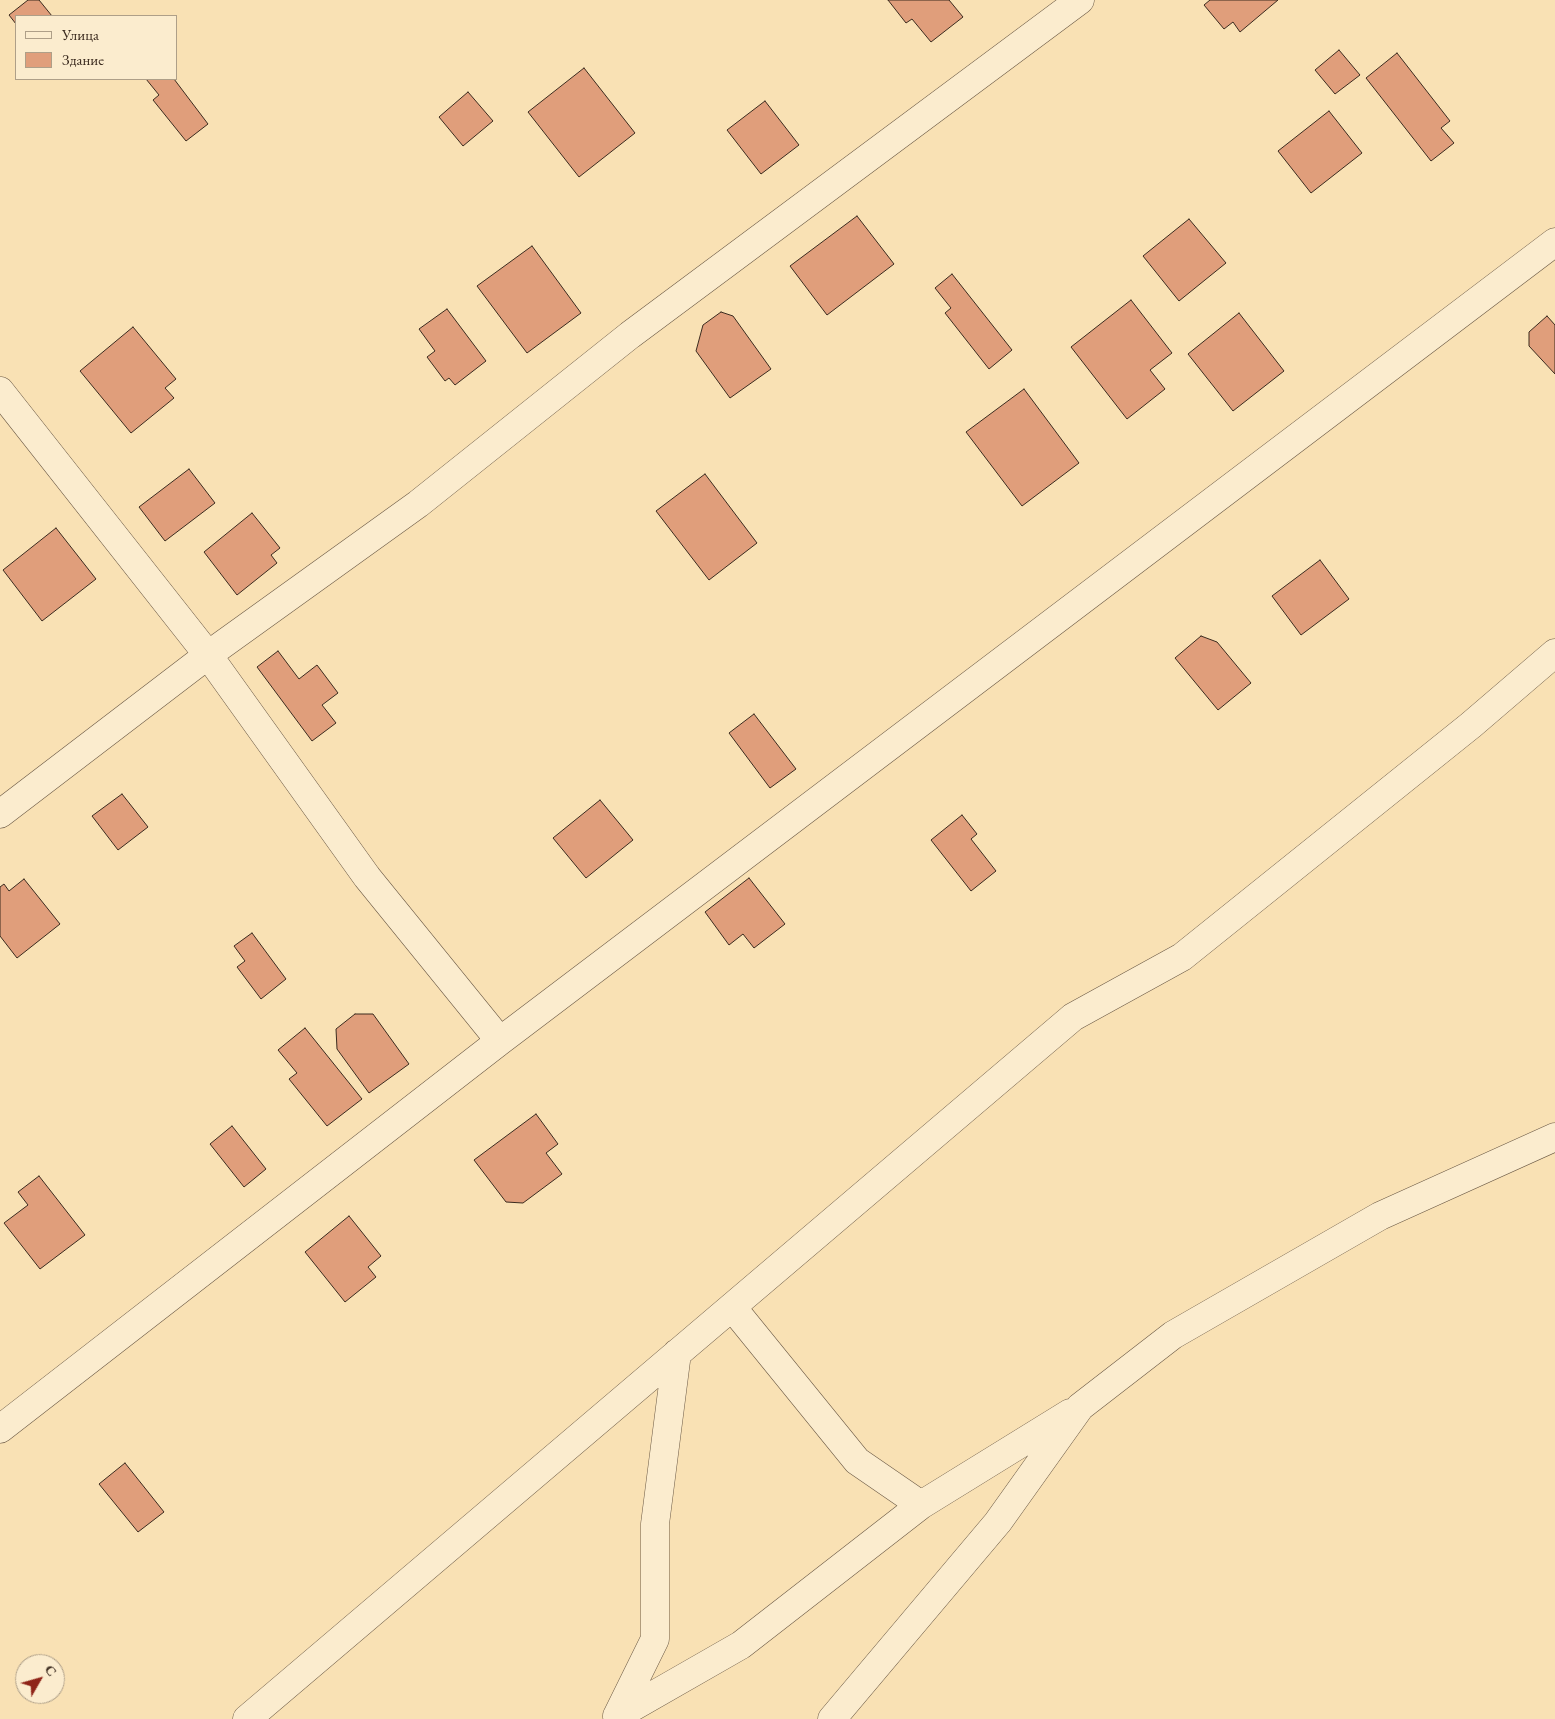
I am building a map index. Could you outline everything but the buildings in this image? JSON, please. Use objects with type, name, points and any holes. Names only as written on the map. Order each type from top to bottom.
[{"type":"street","points":[[0,814],[208,655],[418,504],[630,335],[1080,0]]},
{"type":"street","points":[[0,1429],[500,1041],[1555,242]]},
{"type":"street","points":[[0,391],[208,655],[367,877],[500,1041]]},
{"type":"street","points":[[248,1719],[1073,1016],[1182,957],[1471,725],[1555,653]]},
{"type":"street","points":[[677,1353],[655,1524],[655,1639],[617,1716],[741,1645],[921,1505],[1080,1407],[1173,1334],[1371,1221],[1555,1137]]},
{"type":"street","points":[[732,1307],[857,1461],[921,1505]]},
{"type":"street","points":[[832,1719],[998,1522],[1080,1407]]}]
